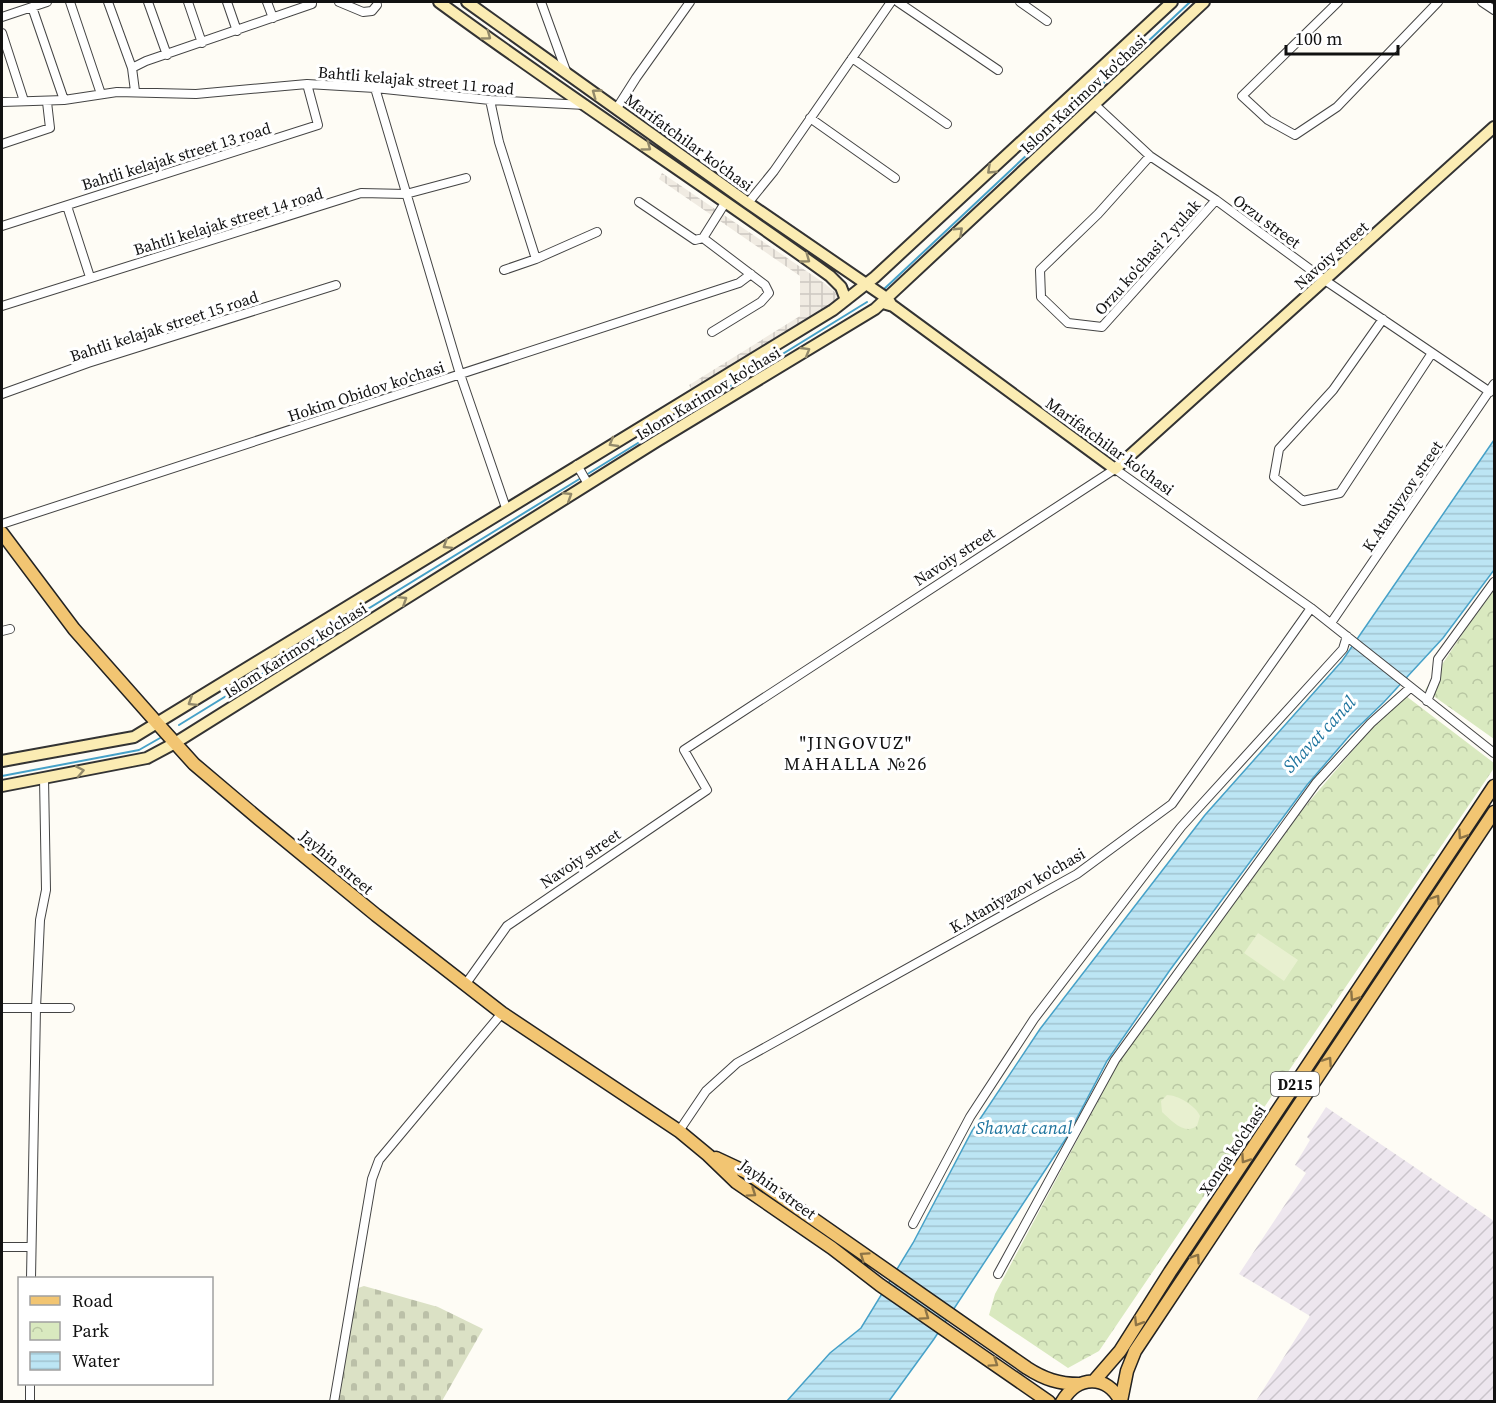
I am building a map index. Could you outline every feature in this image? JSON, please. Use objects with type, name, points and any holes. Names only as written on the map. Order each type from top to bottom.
[{"type":"main road","name":"Marifatchilar ko'chasi","points":[[440,2],[830,276],[842,287],[846,300]]},
{"type":"main road","name":"Marifatchilar ko'chasi","points":[[467,2],[866,285],[1115,470]]},
{"type":"main road","name":"Islom Karimov ko'chasi","points":[[2,761],[134,737],[846,300],[866,285],[1170,2]]},
{"type":"main road","points":[[1170,2],[1185,19]]},
{"type":"main road","name":"Islom Karimov ko'chasi","points":[[2,786],[147,759],[588,484],[888,302],[1204,2]]},
{"type":"main road","name":"Navoiy street","points":[[1115,470],[1494,127]]},
{"type":"main road","name":"Jayhin street","points":[[2,533],[75,629],[194,764],[259,819],[502,1013],[679,1131],[736,1182],[835,1243]]},
{"type":"main road","name":"Xonqa ko'chasi","points":[[1094,1381],[1120,1351],[1170,1272],[1494,786]]},
{"type":"main road","name":"Xonqa ko'chasi","points":[[1121,1401],[1127,1371],[1135,1351],[1494,812]]},
{"type":"main road","points":[[835,1243],[890,1274],[1041,1376],[1060,1384],[1094,1381]]},
{"type":"main road","points":[[835,1243],[880,1285],[1050,1401]]},
{"type":"main road","points":[[1170,1272],[1181,1280]]},
{"type":"main road","name":"D215","points":[[1094,1381],[1110,1386],[1121,1401]]},
{"type":"main road","points":[[1062,1401],[1071,1389],[1079,1384]]},
{"type":"street","points":[[2,17],[47,2]]},
{"type":"street","points":[[70,2],[100,94]]},
{"type":"street","points":[[108,2],[132,68],[135,91]]},
{"type":"street","points":[[148,2],[167,55]]},
{"type":"street","points":[[188,2],[202,43]]},
{"type":"street","points":[[227,2],[237,30]]},
{"type":"street","points":[[267,2],[273,18]]},
{"type":"street","points":[[132,68],[146,61],[312,4],[312,2]]},
{"type":"street","points":[[339,2],[363,12],[372,11],[377,5]]},
{"type":"street","points":[[541,2],[566,71]]},
{"type":"street","points":[[617,108],[690,2]]},
{"type":"street","points":[[748,203],[774,171],[891,2]]},
{"type":"street","points":[[898,2],[998,70]]},
{"type":"street","points":[[1020,2],[1047,21]]},
{"type":"street","points":[[1338,2],[1242,96],[1268,120],[1295,135],[1337,107],[1438,2]]},
{"type":"street","points":[[1482,2],[1494,10]]},
{"type":"street","points":[[32,7],[64,100]]},
{"type":"street","points":[[2,33],[24,101]]},
{"type":"street","points":[[852,58],[947,124]]},
{"type":"street","name":"Bahtli kelajak street 11 road","points":[[2,102],[47,102],[135,91],[196,94],[307,84],[375,88],[490,100],[587,105]]},
{"type":"street","name":"Bahtli kelajak street 13 road","points":[[2,226],[318,125],[307,84]]},
{"type":"street","points":[[375,88],[460,374],[506,508]]},
{"type":"street","points":[[490,100],[499,142],[537,259]]},
{"type":"street","points":[[2,144],[50,128],[47,102]]},
{"type":"street","name":"Orzu street","points":[[1094,105],[1150,156],[1432,353],[1492,388]]},
{"type":"street","points":[[810,118],[895,178]]},
{"type":"street","name":"Orzu ko'chasi 2 yulak","points":[[1150,156],[1098,214],[1040,270],[1041,297],[1068,323],[1102,327],[1216,200]]},
{"type":"street","name":"Bahtli kelajak street 14 road","points":[[2,306],[361,193],[406,194],[466,178]]},
{"type":"street","points":[[639,202],[695,240],[703,238],[724,203]]},
{"type":"street","points":[[67,206],[90,277]]},
{"type":"street","points":[[504,270],[537,259],[597,232]]},
{"type":"street","points":[[703,238],[765,285],[769,293],[761,302],[712,332]]},
{"type":"street","name":"Hokim Obidov ko'chasi","points":[[2,524],[739,283],[751,274]]},
{"type":"street","name":"Bahtli kelajak street 15 road","points":[[2,393],[88,363],[336,285]]},
{"type":"street","points":[[1383,319],[1333,390],[1279,449],[1274,477],[1303,501],[1340,493],[1432,353]]},
{"type":"street","name":"K.Ataniyzov street","points":[[1331,623],[1492,388]]},
{"type":"street","points":[[577,465],[588,484]]},
{"type":"street","name":"Marifatchilar ko'chasi","points":[[1115,470],[1311,608],[1494,753]]},
{"type":"street","name":"Navoiy street","points":[[465,985],[507,926],[707,790],[684,750],[1115,470]]},
{"type":"street","points":[[1427,700],[1436,679],[1438,660],[1494,582]]},
{"type":"street","name":"K.Ataniyazov ko'chasi","points":[[679,1131],[706,1091],[737,1063],[1077,874],[1172,804],[1311,608]]},
{"type":"street","points":[[913,1224],[970,1117],[1034,1020],[1181,827],[1343,649],[1347,636]]},
{"type":"street","points":[[998,1274],[1115,1060],[1316,783],[1371,723],[1410,688]]},
{"type":"street","points":[[31,1277],[36,1008],[40,920],[46,890],[44,778]]},
{"type":"street","points":[[2,1008],[70,1008]]},
{"type":"street","points":[[334,1401],[372,1179],[380,1160],[502,1013]]},
{"type":"street","points":[[2,1247],[31,1247]]},
{"type":"street","points":[[30,1385],[30,1401]]},
{"type":"shaded area","points":[[662,173],[824,283],[835,292],[837,297],[836,302],[692,390],[689,385],[800,316],[800,276],[659,179]]},
{"type":"shaded area","points":[[1326,1107],[1494,1221],[1494,1401],[1256,1401],[1310,1316],[1239,1274],[1306,1173],[1295,1165],[1310,1140],[1307,1137]]},
{"type":"green space","points":[[1494,590],[1494,739],[1425,690]]},
{"type":"green space","points":[[1406,696],[1494,763],[1494,768],[1099,1351],[1068,1368],[989,1315],[995,1294],[1119,1062],[1303,809],[1370,730]]},
{"type":"green space","points":[[1258,933],[1298,960],[1284,981],[1244,953]]},
{"type":"green space","points":[[1167,1095],[1181,1099],[1195,1108],[1200,1116],[1197,1126],[1183,1128],[1162,1112],[1161,1101]]},
{"type":"green space","points":[[364,1286],[438,1307],[483,1329],[442,1401],[338,1401],[358,1288]]},
{"type":"water","name":"Shavat canal","points":[[1494,440],[1494,570],[1443,638],[1350,735],[1307,785],[1170,970],[1107,1061],[1067,1137],[934,1339],[889,1401],[786,1402],[830,1353],[861,1328],[913,1243],[972,1131],[1040,1029],[1205,815],[1342,661]]},
{"type":"waterway","points":[[883,290],[1190,2]]},
{"type":"waterway","points":[[586,475],[867,302]]},
{"type":"waterway","points":[[179,725],[581,478]]},
{"type":"waterway","points":[[2,776],[139,750],[160,738]]},
{"type":"district","name":"\"JINGOVUZ\" MAHALLA №26","points":[[856,752]]}]
